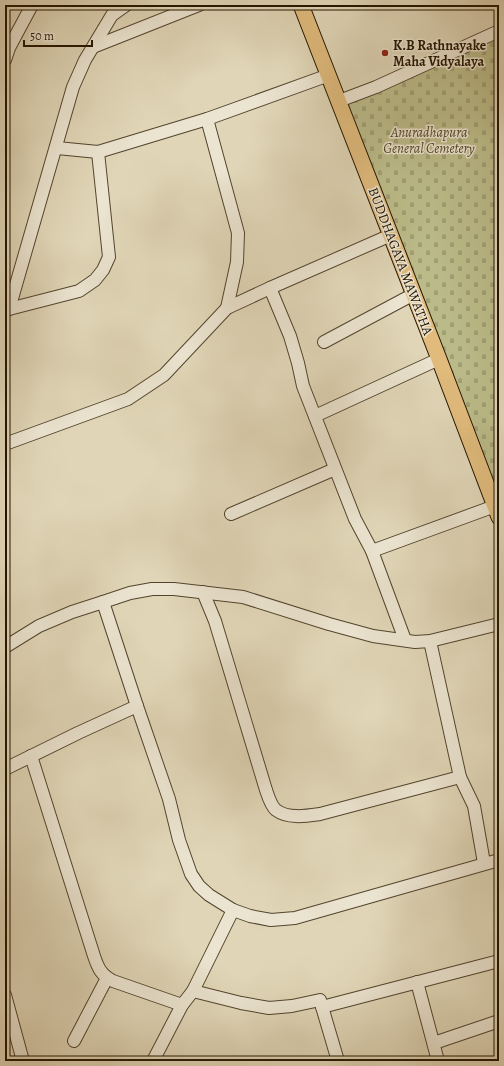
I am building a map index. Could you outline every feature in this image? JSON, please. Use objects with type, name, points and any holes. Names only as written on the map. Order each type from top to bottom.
[{"type":"main road","name":"BUDDHAGAYA MAWATHA","points":[[301,5],[497,511]]},
{"type":"street","points":[[5,60],[9,48],[32,5]]},
{"type":"street","points":[[7,310],[57,148],[73,88],[85,60],[112,15],[126,5]]},
{"type":"street","points":[[93,47],[199,5]]},
{"type":"street","points":[[339,101],[376,87],[499,31]]},
{"type":"street","points":[[57,148],[98,152],[207,119],[328,75]]},
{"type":"street","points":[[207,119],[238,233],[237,262],[227,308]]},
{"type":"street","points":[[7,310],[79,291],[95,280],[103,270],[109,257],[98,152]]},
{"type":"street","points":[[5,444],[128,399],[164,375],[227,308],[391,235]]},
{"type":"street","points":[[270,288],[290,336],[303,386],[355,519],[372,550],[405,640]]},
{"type":"street","points":[[324,342],[414,294]]},
{"type":"street","points":[[315,416],[439,359]]},
{"type":"street","points":[[230,514],[335,469]]},
{"type":"street","points":[[372,550],[497,511]]},
{"type":"street","points":[[5,647],[39,626],[72,612],[130,593],[152,589],[174,589],[243,597],[373,636],[415,642],[430,641],[499,624]]},
{"type":"street","points":[[203,592],[215,621],[266,790],[275,810],[287,815],[302,816],[320,814],[460,777]]},
{"type":"street","points":[[103,602],[169,799],[179,840],[191,874],[199,886],[209,895],[233,910],[250,916],[271,920],[295,918],[484,863],[499,860]]},
{"type":"street","points":[[430,641],[460,777],[474,806],[484,863]]},
{"type":"street","points":[[5,769],[137,706]]},
{"type":"street","points":[[31,756],[99,970],[107,978],[182,1005]]},
{"type":"street","points":[[153,1061],[182,1005],[193,991],[233,910]]},
{"type":"street","points":[[322,1007],[499,961]]},
{"type":"street","points":[[74,1041],[107,978]]},
{"type":"street","points":[[417,982],[438,1061]]},
{"type":"street","points":[[193,991],[241,1003],[269,1008],[292,1006],[320,1000],[338,1061]]},
{"type":"street","points":[[5,996],[23,1061]]},
{"type":"street","points":[[434,1043],[499,1021]]},
{"type":"green space","name":"Anuradhapura General Cemetery","points":[[499,31],[499,517],[339,101]]},
{"type":"place","name":"K.B Rathnayake Maha Vidyalaya","points":[[385,53]]}]
